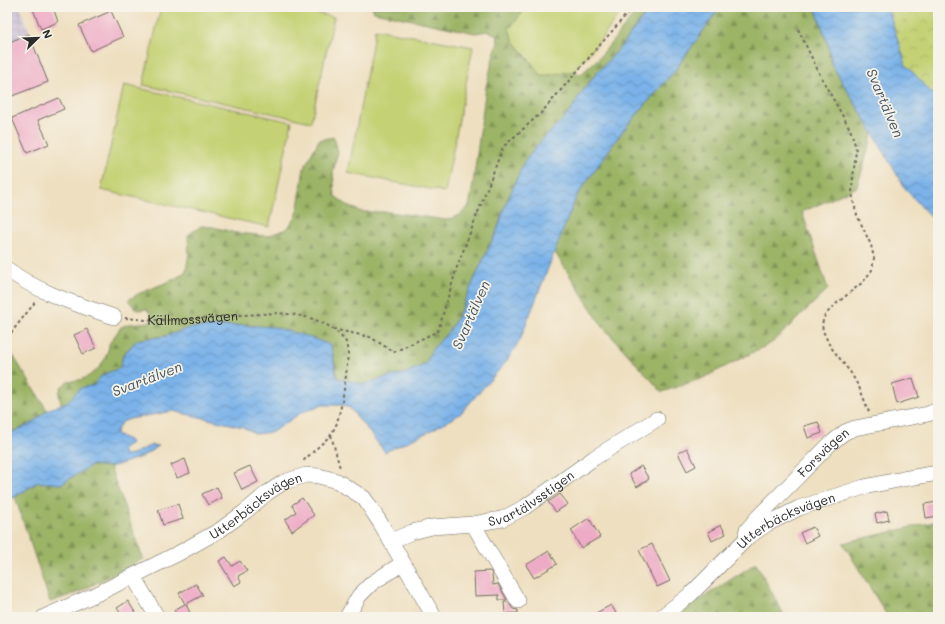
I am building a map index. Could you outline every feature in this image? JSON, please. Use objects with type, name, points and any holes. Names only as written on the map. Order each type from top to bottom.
[{"type":"street","points":[[7,269],[52,295],[114,317]]},
{"type":"street","name":"Forsvägen","points":[[740,545],[747,530],[757,518],[830,444],[844,432],[855,428],[928,414],[938,410]]},
{"type":"street","name":"Svartälvsstigen","points":[[391,541],[412,532],[432,527],[473,524],[502,519],[525,507],[594,458],[657,419]]},
{"type":"street","name":"Utterbäcksvägen","points":[[661,617],[691,594],[748,537],[767,524],[799,508],[864,487],[903,478],[938,473]]},
{"type":"street","name":"Utterbäcksvägen","points":[[44,617],[101,592],[179,554],[220,530],[267,493],[284,482],[306,475],[319,476],[337,481],[364,498],[381,524],[434,617]]},
{"type":"street","points":[[473,524],[518,601]]},
{"type":"street","points":[[347,617],[360,596],[372,583],[403,563]]},
{"type":"street","points":[[133,576],[157,617]]},
{"type":"path","points":[[333,329],[370,337],[394,352],[438,331],[457,267],[503,146],[541,113],[633,7]]},
{"type":"path","points":[[798,29],[822,79],[850,129],[856,150],[852,188],[853,200],[857,216],[871,245],[874,258],[872,270],[863,282],[837,303],[826,315],[822,324],[823,332],[830,346],[852,373],[874,424]]},
{"type":"path","points":[[7,338],[44,291]]},
{"type":"path","name":"Källmossvägen","points":[[114,317],[147,320],[179,320],[277,313],[306,317],[333,329],[343,337],[346,342],[348,353],[342,402],[331,435]]},
{"type":"path","points":[[298,466],[331,435],[345,486]]},
{"type":"shaded area","points":[[7,7],[20,7],[48,82],[7,98]]},
{"type":"green space","points":[[161,7],[288,7],[334,17],[311,122],[143,85]]},
{"type":"green space","points":[[372,7],[520,7],[521,14],[509,29],[513,40],[542,76],[575,71],[580,75],[599,58],[640,7],[651,7],[618,50],[595,75],[579,96],[570,112],[541,141],[524,162],[505,206],[497,231],[459,314],[449,331],[431,351],[426,364],[406,373],[364,384],[337,378],[331,345],[244,325],[189,328],[166,336],[137,340],[123,355],[120,368],[99,378],[94,385],[81,388],[67,402],[61,404],[59,394],[61,387],[69,381],[80,380],[89,376],[98,369],[105,359],[109,344],[121,327],[129,324],[150,322],[151,315],[147,309],[137,310],[128,300],[138,294],[175,279],[186,271],[189,253],[188,235],[201,226],[213,227],[236,233],[267,236],[287,229],[297,215],[304,168],[319,140],[334,137],[338,151],[333,172],[335,196],[348,206],[362,212],[390,212],[446,220],[460,215],[469,206],[486,87],[498,43],[497,35],[488,31],[475,33],[374,12]]},
{"type":"green space","points":[[520,7],[624,7],[605,34],[575,71],[542,76],[513,40],[509,29],[521,14]]},
{"type":"green space","points":[[720,7],[815,7],[828,44],[832,65],[873,133],[857,187],[802,212],[828,289],[773,342],[703,378],[662,392],[603,327],[554,251],[576,197],[621,133],[676,69]]},
{"type":"green space","points":[[850,7],[938,7],[938,182]]},
{"type":"green space","points":[[375,29],[473,47],[445,192],[348,173]]},
{"type":"green space","points":[[124,85],[292,122],[269,227],[101,190]]},
{"type":"green space","points":[[7,346],[47,410],[33,423],[7,436]]},
{"type":"green space","points":[[92,465],[110,467],[143,559],[79,592],[50,602],[15,497],[38,482],[61,484]]},
{"type":"green space","points":[[938,521],[938,617],[888,617],[843,543]]},
{"type":"green space","points":[[756,563],[785,617],[675,617],[675,616]]},
{"type":"water","name":"Svartälven","points":[[651,7],[720,7],[676,69],[621,133],[576,197],[520,340],[506,362],[460,414],[428,432],[385,452],[350,408],[340,405],[321,405],[302,412],[272,432],[256,434],[243,427],[173,411],[130,419],[122,422],[116,431],[117,435],[129,440],[131,443],[122,449],[124,455],[132,454],[152,445],[159,446],[141,457],[121,464],[110,467],[92,465],[61,484],[38,482],[7,502],[7,436],[33,423],[47,410],[67,402],[81,388],[94,385],[99,378],[120,368],[123,355],[137,340],[166,336],[189,328],[244,325],[273,327],[303,335],[331,345],[337,378],[364,384],[406,373],[426,364],[431,351],[449,331],[459,314],[497,231],[505,206],[524,162],[541,141],[570,112],[579,96],[595,75],[618,50]]},
{"type":"water","name":"Svartälven","points":[[815,7],[889,7],[888,9],[906,65],[931,92],[938,97],[938,221],[927,213],[904,187],[832,65],[828,44]]},
{"type":"building","points":[[32,7],[53,7],[58,22],[41,29]]},
{"type":"building","points":[[111,11],[123,37],[91,51],[79,25]]},
{"type":"building","points":[[29,34],[48,82],[7,98],[7,43]]},
{"type":"building","points":[[59,98],[64,109],[38,120],[49,144],[27,153],[12,118]]},
{"type":"building","points":[[87,329],[96,348],[83,354],[74,335]]},
{"type":"building","points":[[913,378],[919,397],[897,404],[892,384]]},
{"type":"building","points":[[818,422],[822,433],[808,438],[804,426]]},
{"type":"building","points":[[687,448],[696,466],[687,471],[678,453]]},
{"type":"building","points":[[185,459],[190,473],[177,478],[171,465]]},
{"type":"building","points":[[250,466],[258,482],[242,490],[234,473]]},
{"type":"building","points":[[641,466],[649,479],[637,487],[629,474]]},
{"type":"building","points":[[217,487],[222,498],[208,505],[202,494]]},
{"type":"building","points":[[560,494],[568,504],[556,512],[548,502]]},
{"type":"building","points":[[302,498],[314,515],[292,531],[285,520],[296,512],[292,505]]},
{"type":"building","points":[[938,502],[938,516],[926,518],[924,504]]},
{"type":"building","points":[[178,504],[183,519],[163,525],[158,510]]},
{"type":"building","points":[[887,511],[889,520],[877,523],[875,514]]},
{"type":"building","points":[[589,518],[600,537],[581,548],[571,530]]},
{"type":"building","points":[[721,525],[726,534],[712,541],[708,532]]},
{"type":"building","points":[[813,527],[818,536],[805,543],[800,533]]},
{"type":"building","points":[[652,544],[670,581],[657,587],[639,550]]},
{"type":"building","points":[[549,551],[557,564],[534,578],[526,565]]},
{"type":"building","points":[[226,557],[232,566],[240,561],[247,571],[238,576],[241,582],[234,586],[219,561]]},
{"type":"building","points":[[490,571],[492,574],[493,585],[498,584],[507,600],[499,600],[499,595],[475,596],[474,572]]},
{"type":"building","points":[[196,584],[203,595],[186,604],[190,613],[183,617],[178,617],[174,610],[185,604],[179,593]]},
{"type":"building","points":[[128,601],[138,617],[123,617],[117,608]]},
{"type":"building","points":[[504,602],[508,602],[513,609],[518,610],[518,613],[505,614]]},
{"type":"building","points":[[611,605],[616,613],[609,617],[589,617]]}]
